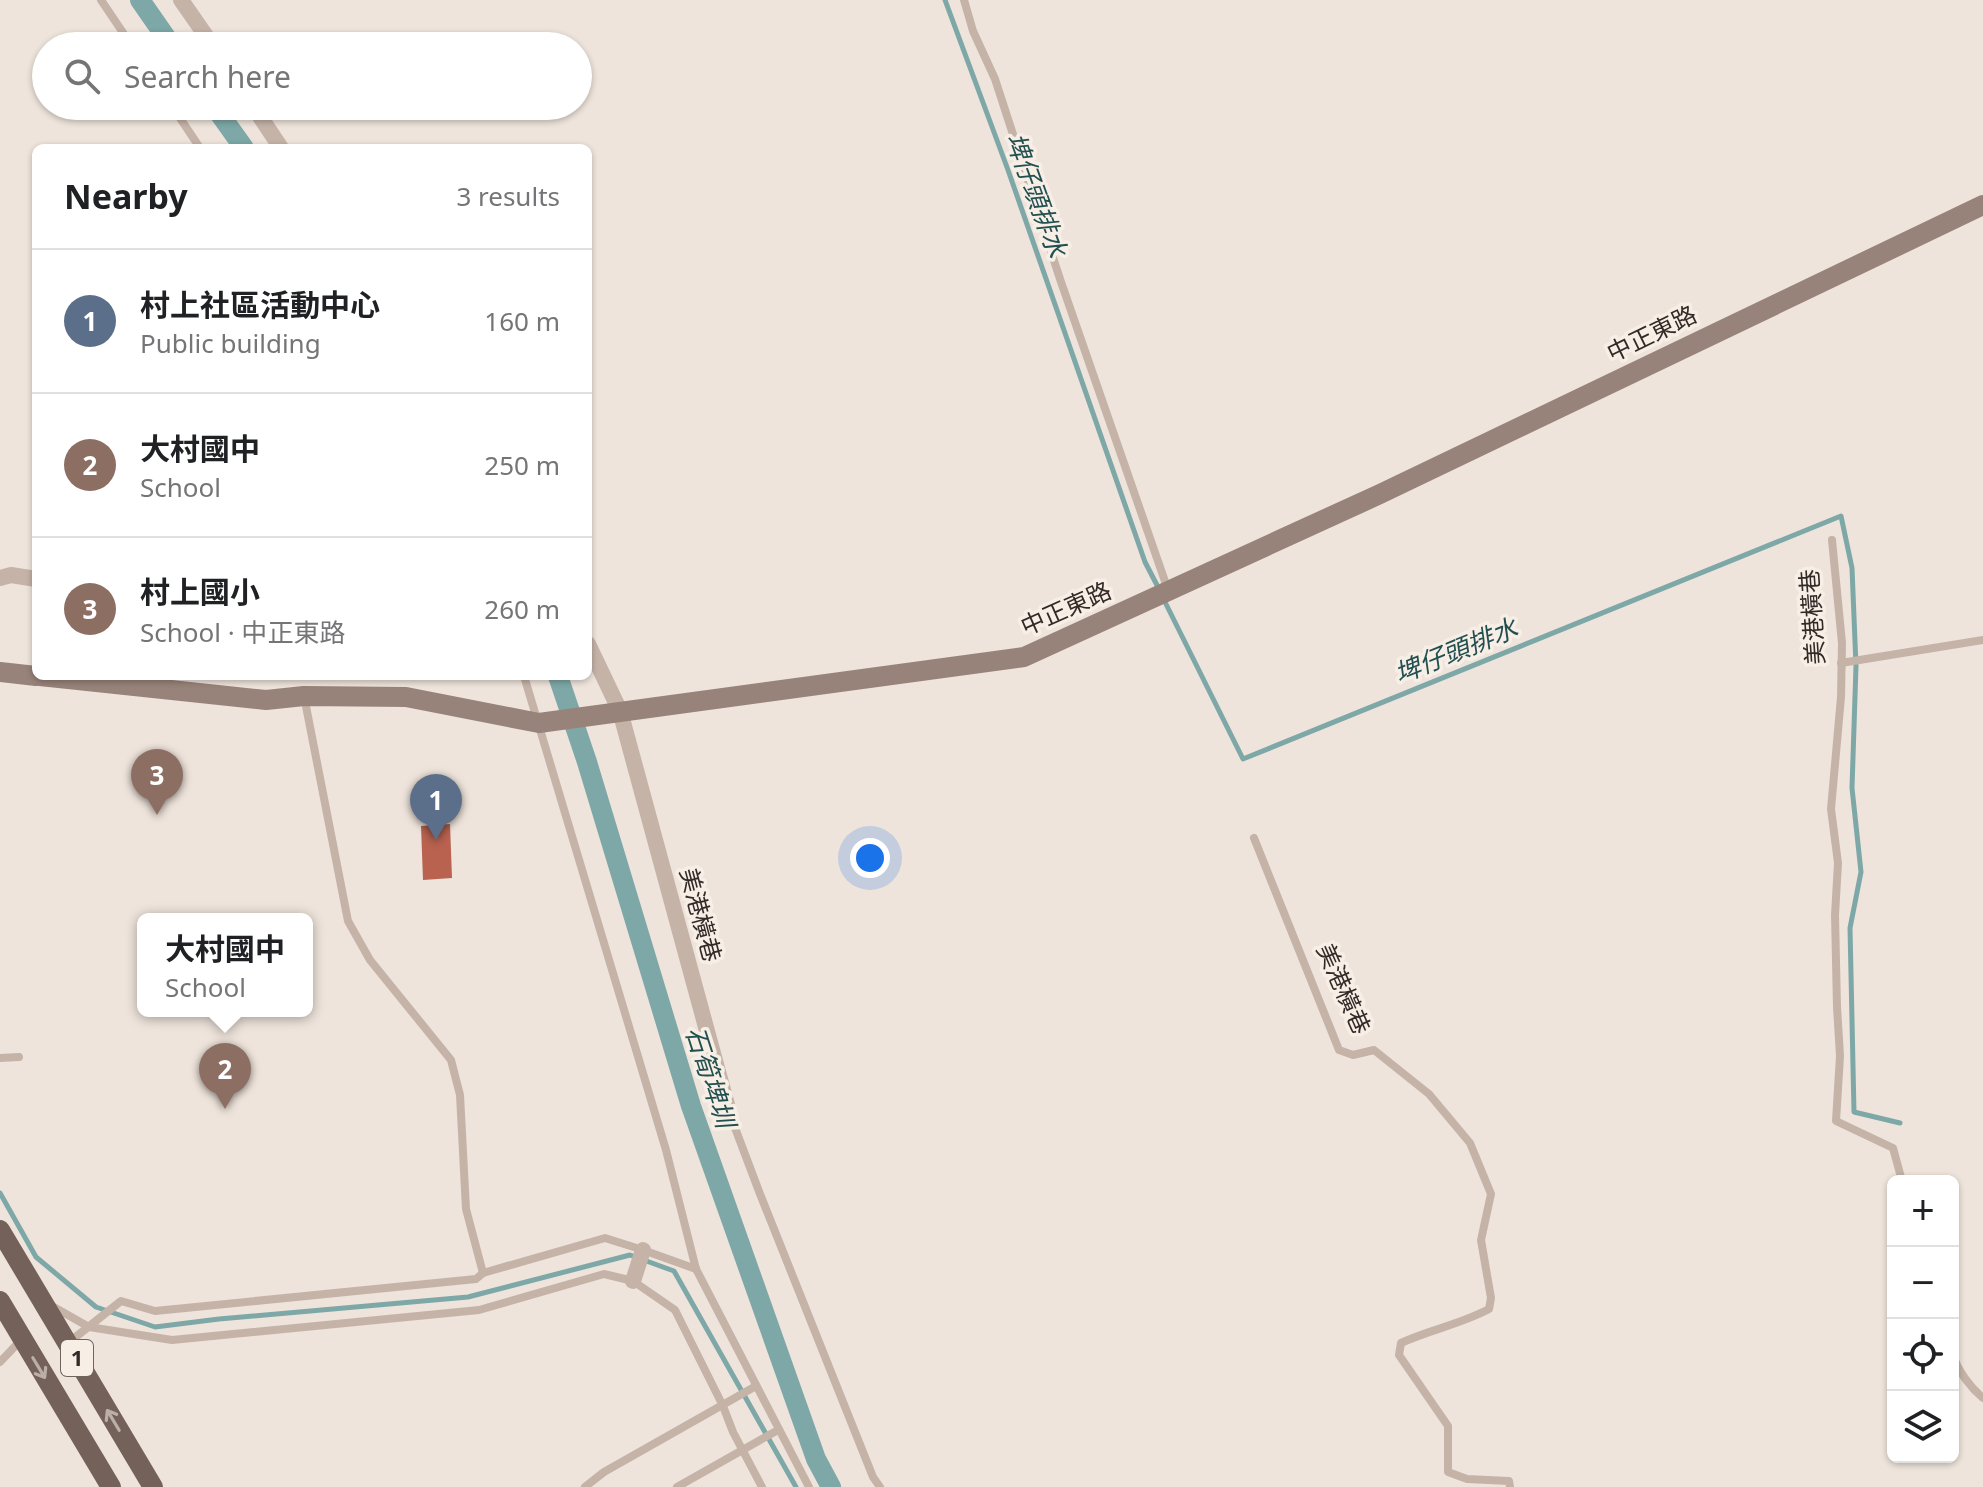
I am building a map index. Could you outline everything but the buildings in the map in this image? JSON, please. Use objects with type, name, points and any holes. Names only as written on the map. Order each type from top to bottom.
[{"type":"main road","name":"中正東路","points":[[76,680],[266,700],[304,696],[406,697],[539,723],[1024,657],[1380,494],[1983,205]]},
{"type":"main road","name":"中正東路","points":[[0,672],[32,675]]},
{"type":"main road","name":"1","points":[[0,1230],[153,1487]]},
{"type":"main road","name":"1","points":[[0,1301],[111,1487]]},
{"type":"street","points":[[181,0],[203,32]]},
{"type":"street","points":[[262,120],[278,144]]},
{"type":"street","points":[[0,578],[11,575],[32,578]]},
{"type":"street","name":"美港橫巷","points":[[592,652],[620,711],[729,1112]]},
{"type":"street","points":[[633,1281],[643,1250]]},
{"type":"lane","points":[[101,0],[123,32]]},
{"type":"lane","points":[[964,0],[973,31],[995,79],[1060,279],[1169,591]]},
{"type":"lane","points":[[181,120],[197,144]]},
{"type":"lane","name":"美港橫巷","points":[[1832,540],[1842,643],[1841,697],[1831,809],[1838,863],[1835,930],[1840,1056],[1836,1121],[1893,1148],[1900,1175]]},
{"type":"lane","points":[[1841,663],[1983,640]]},
{"type":"lane","points":[[525,680],[666,1150],[696,1269],[806,1486]]},
{"type":"lane","points":[[304,696],[348,921],[370,960],[451,1060],[460,1095],[466,1209],[483,1273]]},
{"type":"lane","name":"美港橫巷","points":[[1254,838],[1339,1050],[1353,1055],[1374,1050],[1429,1094],[1470,1143],[1491,1194],[1481,1240],[1491,1298],[1489,1309],[1401,1343],[1399,1355],[1448,1426],[1448,1472],[1467,1479],[1509,1481],[1510,1487]]},
{"type":"lane","points":[[0,1058],[19,1057]]},
{"type":"lane","name":"美港橫巷","points":[[729,1112],[873,1477],[880,1487]]},
{"type":"lane","points":[[68,1343],[121,1301],[155,1311],[476,1279],[483,1273],[605,1238],[696,1269]]},
{"type":"lane","points":[[43,1301],[89,1327],[172,1340],[479,1310],[604,1274],[633,1281],[675,1310],[762,1487]]},
{"type":"lane","points":[[0,1362],[22,1339]]},
{"type":"lane","points":[[1959,1368],[1983,1398]]},
{"type":"lane","points":[[585,1487],[604,1472],[756,1386]]},
{"type":"lane","points":[[677,1487],[778,1430]]},
{"type":"waterway","name":"石筍埤圳","points":[[140,0],[162,32]]},
{"type":"waterway","name":"埤仔頭排水","points":[[945,0],[1145,562],[1159,589]]},
{"type":"waterway","name":"石筍埤圳","points":[[224,120],[241,144]]},
{"type":"waterway","name":"埤仔頭排水","points":[[1163,598],[1243,759],[1841,516],[1852,568],[1856,666],[1852,788],[1861,872],[1850,928],[1854,1112],[1900,1123]]},
{"type":"waterway","name":"石筍埤圳","points":[[559,680],[691,1106],[816,1459],[831,1487]]},
{"type":"waterway","points":[[0,1193],[36,1257],[96,1307],[155,1327],[468,1297],[630,1255],[674,1271],[796,1487]]},
{"type":"place","name":"村上國小","points":[[157,815]]},
{"type":"place","name":"村上社區活動中心","points":[[436,840]]},
{"type":"place","name":"大村國中","points":[[225,1109]]}]
